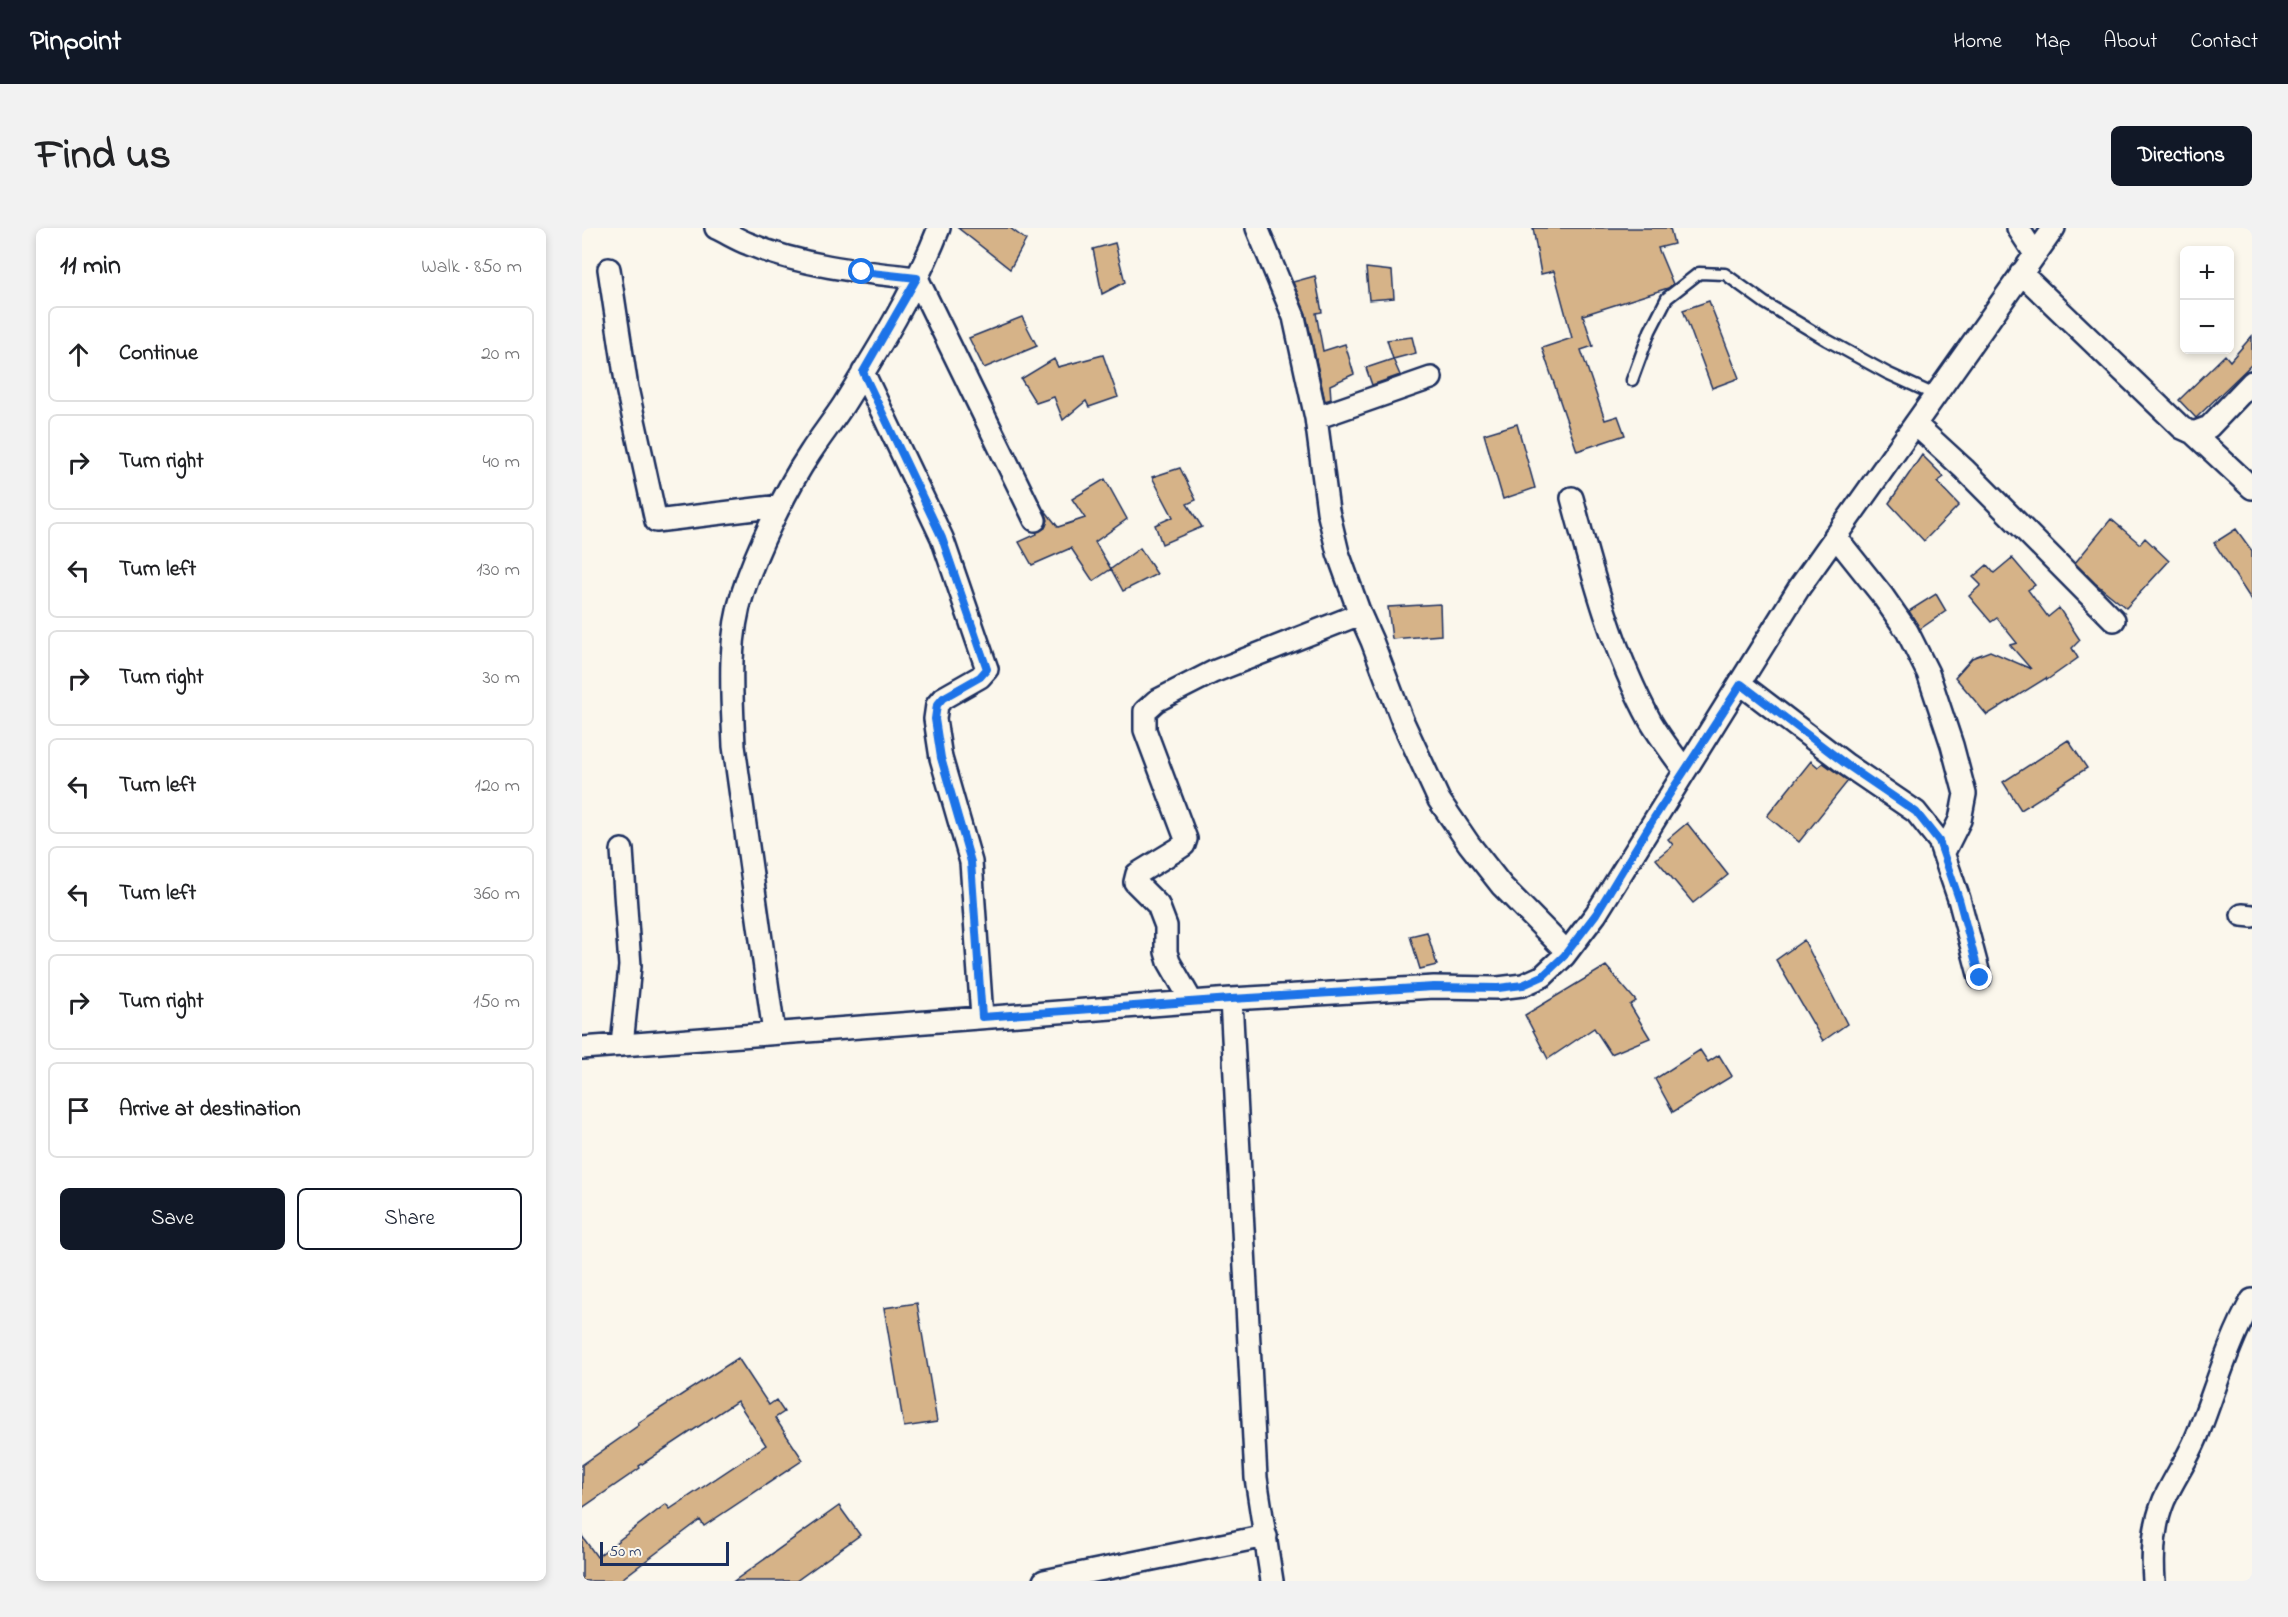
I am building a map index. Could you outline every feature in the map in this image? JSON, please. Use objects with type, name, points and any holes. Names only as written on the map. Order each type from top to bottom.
[{"type":"street","points":[[716,228],[751,245],[800,260],[862,272],[917,278]]},
{"type":"street","points":[[774,1033],[734,746],[732,700],[735,629],[742,593],[780,506],[809,454],[863,372],[917,278],[939,228]]},
{"type":"street","points":[[1257,228],[1294,317],[1316,418],[1328,511],[1341,562],[1402,720],[1439,800],[1469,844],[1502,886],[1567,952]]},
{"type":"street","points":[[2018,228],[2035,254]]},
{"type":"street","points":[[582,1048],[1231,999],[1434,987],[1498,988],[1523,985],[1543,976],[1567,952],[1596,914],[1799,588],[2054,228]]},
{"type":"street","points":[[609,269],[627,388],[656,521],[780,506]]},
{"type":"street","points":[[2021,273],[2182,429],[2193,433],[2252,488]]},
{"type":"street","points":[[917,278],[1035,520]]},
{"type":"street","points":[[863,372],[942,538],[987,669],[980,677],[943,698],[937,705],[935,719],[941,758],[971,862],[982,1017]]},
{"type":"street","points":[[1316,418],[1431,378]]},
{"type":"street","points":[[2193,433],[2209,427],[2252,382]]},
{"type":"street","points":[[1915,424],[1987,492],[2114,620]]},
{"type":"street","points":[[1572,498],[1599,594],[1629,673],[1652,722],[1685,771]]},
{"type":"street","points":[[1835,536],[1882,595],[1907,632],[1928,673],[1952,745],[1965,794],[1960,820],[1943,854]]},
{"type":"street","points":[[1192,1002],[1169,962],[1166,952],[1166,926],[1158,905],[1135,882],[1137,874],[1178,849],[1186,839],[1144,730],[1145,711],[1156,701],[1213,672],[1360,614]]},
{"type":"street","points":[[1741,684],[1847,765],[1916,812],[1939,841],[1959,899],[1980,978]]},
{"type":"street","points":[[622,850],[630,966],[622,1045]]},
{"type":"street","points":[[1231,999],[1255,1466],[1272,1581]]},
{"type":"street","points":[[2154,1581],[2153,1546],[2164,1500],[2190,1453],[2243,1316],[2252,1299]]},
{"type":"street","points":[[1044,1581],[1266,1536]]},
{"type":"lane","points":[[1632,380],[1650,331],[1667,298],[1699,273],[1725,274],[1765,303],[1827,340],[1887,373],[1935,395]]},
{"type":"building","points":[[958,228],[1010,228],[1026,240],[1010,269]]},
{"type":"building","points":[[1533,228],[1670,228],[1674,244],[1658,248],[1673,284],[1668,288],[1583,315],[1593,346],[1581,350],[1605,420],[1618,416],[1625,435],[1577,451],[1542,348],[1572,338],[1554,271],[1541,274]]},
{"type":"building","points":[[1115,243],[1125,282],[1102,294],[1093,249]]},
{"type":"building","points":[[1366,268],[1392,271],[1394,298],[1369,300]]},
{"type":"building","points":[[1315,276],[1322,312],[1316,313],[1323,351],[1345,344],[1354,374],[1330,385],[1331,399],[1325,401],[1306,314],[1293,282]]},
{"type":"building","points":[[1709,301],[1739,378],[1712,388],[1683,310]]},
{"type":"building","points":[[1022,317],[1037,346],[984,368],[969,338]]},
{"type":"building","points":[[2252,336],[2252,364],[2196,418],[2179,400],[2225,355],[2230,361]]},
{"type":"building","points":[[1412,337],[1416,353],[1393,359],[1387,340]]},
{"type":"building","points":[[1103,355],[1118,397],[1089,407],[1086,401],[1063,420],[1054,397],[1036,403],[1021,379],[1054,359],[1058,367]]},
{"type":"building","points":[[1393,359],[1400,375],[1372,385],[1366,368]]},
{"type":"building","points":[[1517,424],[1535,488],[1503,499],[1484,434]]},
{"type":"building","points":[[1922,455],[1944,477],[1937,482],[1959,505],[1924,541],[1889,503]]},
{"type":"building","points":[[1180,468],[1196,500],[1187,504],[1202,527],[1162,544],[1155,525],[1173,517],[1152,477]]},
{"type":"building","points":[[1105,479],[1127,519],[1095,542],[1111,569],[1093,581],[1071,548],[1032,565],[1019,542],[1045,528],[1048,520],[1044,509],[1058,527],[1085,518],[1072,499]]},
{"type":"building","points":[[2111,519],[2140,544],[2145,538],[2169,561],[2126,608],[2075,563]]},
{"type":"building","points":[[2236,529],[2252,551],[2252,601],[2214,543]]},
{"type":"building","points":[[1140,548],[1157,574],[1123,591],[1111,569]]},
{"type":"building","points":[[2012,558],[2035,585],[2028,590],[2048,617],[2059,608],[2080,640],[2072,648],[2078,658],[2047,680],[2046,678],[1987,715],[1955,677],[1972,658],[1990,651],[2031,669],[2010,645],[2017,643],[1997,618],[1991,622],[1969,596],[1981,585],[1973,577],[1987,565],[1994,573]]},
{"type":"building","points":[[1936,594],[1946,611],[1920,629],[1909,611]]},
{"type":"building","points":[[1440,604],[1441,635],[1392,639],[1388,607]]},
{"type":"building","points":[[2068,740],[2087,768],[2021,810],[2003,782]]},
{"type":"building","points":[[1811,761],[1818,767],[1823,763],[1848,781],[1799,842],[1767,816]]},
{"type":"building","points":[[1687,823],[1728,875],[1693,903],[1656,859],[1673,845],[1668,839]]},
{"type":"building","points":[[1427,932],[1437,965],[1420,969],[1410,936]]},
{"type":"building","points":[[1804,940],[1847,1024],[1823,1041],[1776,960]]},
{"type":"building","points":[[1606,966],[1636,1001],[1630,1005],[1650,1038],[1611,1054],[1594,1028],[1548,1059],[1525,1015]]},
{"type":"building","points":[[1700,1050],[1708,1062],[1719,1055],[1732,1076],[1673,1112],[1655,1079]]},
{"type":"building","points":[[917,1303],[937,1422],[904,1427],[884,1308]]},
{"type":"building","points":[[738,1358],[769,1405],[776,1400],[784,1412],[775,1418],[803,1460],[704,1526],[700,1520],[619,1581],[582,1581],[582,1536],[597,1557],[666,1504],[670,1509],[766,1445],[737,1401],[639,1466],[640,1468],[582,1508],[582,1465],[639,1425],[638,1423]]},
{"type":"building","points":[[839,1506],[860,1535],[796,1581],[734,1581]]},
{"type":"route","points":[[862,272],[917,278],[863,372],[942,538],[987,669],[980,677],[943,698],[937,705],[935,719],[941,758],[971,862],[982,1017],[1231,999],[1434,987],[1498,988],[1523,985],[1543,976],[1564,956],[1596,914],[1654,818],[1741,684],[1847,765],[1916,812],[1939,841],[1959,899],[1980,978]]}]
